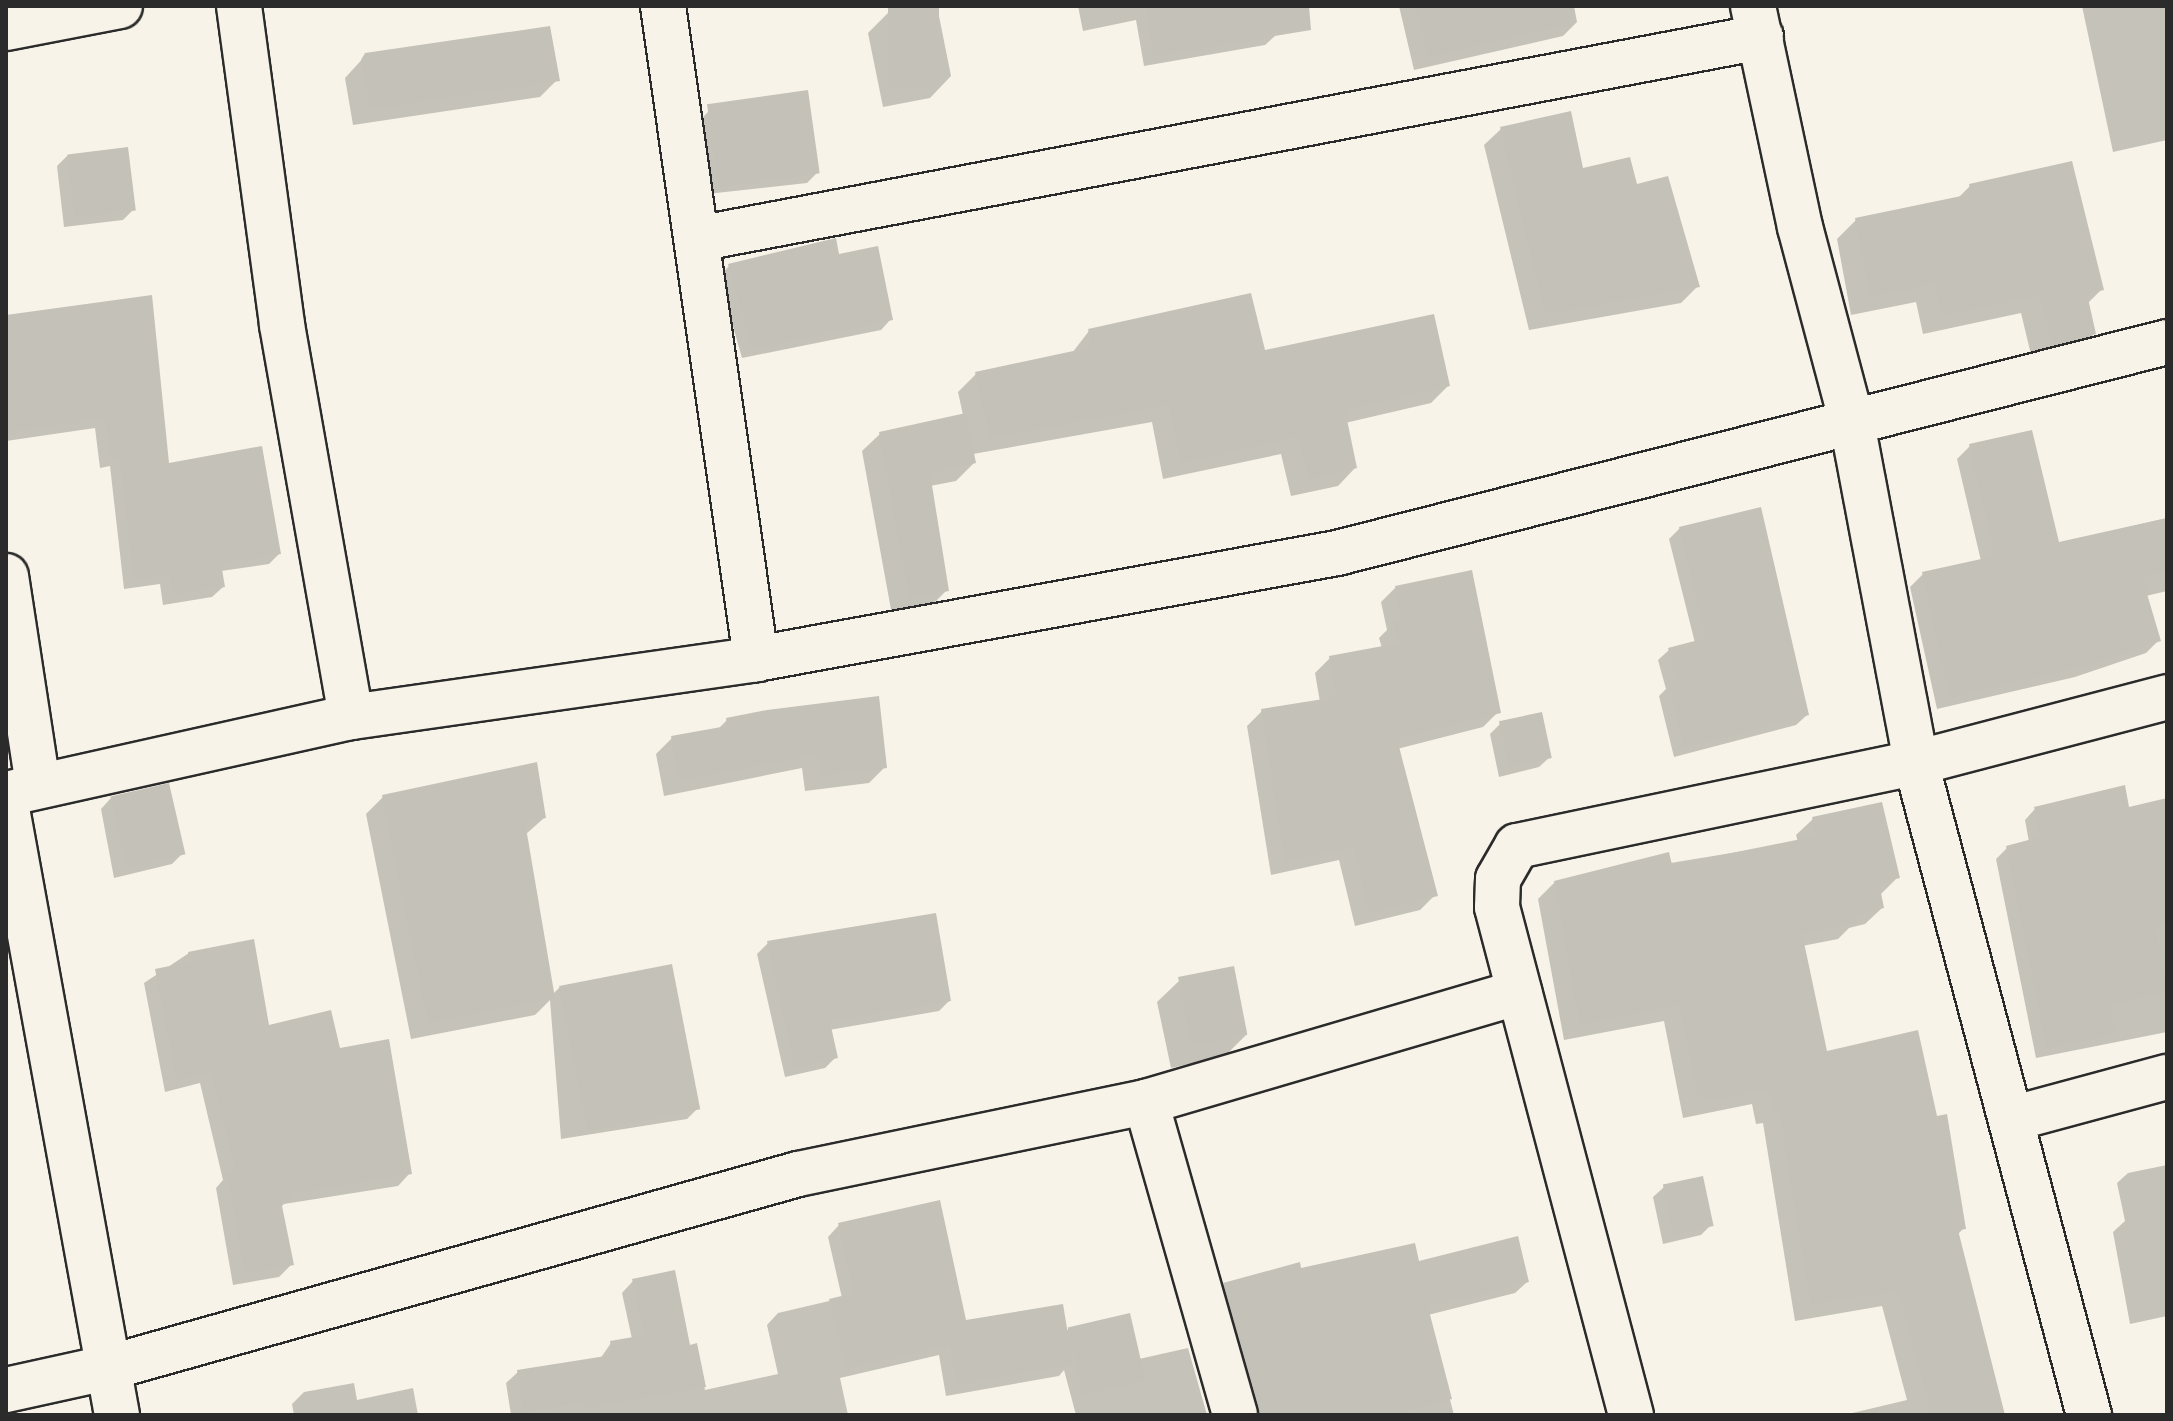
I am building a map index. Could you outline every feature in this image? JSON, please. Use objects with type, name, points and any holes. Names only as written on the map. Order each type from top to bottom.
[{"type":"street","points":[[6,28],[120,6]]},
{"type":"street","points":[[239,6],[282,325],[351,717]]},
{"type":"street","points":[[663,6],[756,659]]},
{"type":"street","points":[[697,239],[1757,22],[1800,227],[1852,423],[1916,763],[2089,1415]]},
{"type":"street","points":[[17,794],[351,717],[756,659],[1337,553],[2167,342]]},
{"type":"street","points":[[6,576],[17,794],[117,1415]]},
{"type":"street","points":[[1631,1415],[1497,907],[1498,879],[1517,846],[1916,763],[2167,697]]},
{"type":"street","points":[[6,1390],[111,1367],[798,1174],[1146,1102],[1519,992]]},
{"type":"street","points":[[2011,1119],[2167,1077]]},
{"type":"street","points":[[1146,1102],[1235,1415]]},
{"type":"building","points":[[888,6],[939,6],[939,89],[888,89]]},
{"type":"building","points":[[1146,6],[1309,6],[1311,30],[1154,56]]},
{"type":"building","points":[[1416,6],[1570,6],[1572,24],[1428,57]]},
{"type":"building","points":[[550,26],[560,81],[370,109],[361,60],[365,53]]},
{"type":"building","points":[[808,90],[820,173],[719,187],[707,104]]},
{"type":"building","points":[[1571,111],[1583,168],[1630,157],[1637,184],[1668,176],[1700,287],[1546,314],[1500,127]]},
{"type":"building","points":[[128,147],[136,211],[75,218],[67,154]]},
{"type":"building","points":[[2072,161],[2104,290],[2087,294],[2096,334],[2052,345],[2040,295],[1942,316],[1935,284],[1870,297],[1855,218],[1971,194],[1969,184]]},
{"type":"building","points":[[836,238],[839,254],[878,246],[893,320],[752,349],[728,264]]},
{"type":"building","points":[[1251,293],[1265,350],[1434,314],[1450,386],[1345,410],[1357,468],[1309,479],[1298,437],[1181,463],[1169,405],[990,438],[975,372],[1092,347],[1088,329]]},
{"type":"building","points":[[152,295],[169,463],[262,446],[281,554],[221,563],[225,587],[173,595],[170,575],[134,580],[120,457],[110,458],[105,418],[9,432],[6,315]]},
{"type":"building","points":[[966,413],[976,463],[930,473],[949,591],[909,598],[879,432]]},
{"type":"building","points":[[2032,430],[2059,542],[2167,518],[2167,571],[2142,577],[2161,641],[2089,665],[1950,698],[1922,572],[1995,556],[1969,444]]},
{"type":"building","points":[[1761,507],[1809,715],[1684,748],[1669,684],[1677,682],[1668,648],[1706,638],[1679,527]]},
{"type":"building","points":[[1472,570],[1501,713],[1397,739],[1438,896],[1370,913],[1354,847],[1285,861],[1261,709],[1336,697],[1329,656],[1399,643],[1393,621],[1402,619],[1395,586]]},
{"type":"building","points":[[879,696],[887,768],[821,776],[818,754],[679,781],[671,736],[727,726],[726,718],[767,710]]},
{"type":"building","points":[[1542,712],[1552,758],[1509,767],[1499,721]]},
{"type":"building","points":[[537,762],[546,818],[525,822],[555,998],[428,1023],[382,795]]},
{"type":"building","points":[[169,783],[185,854],[127,868],[111,796]]},
{"type":"building","points":[[2125,785],[2129,807],[2167,798],[2167,923],[2155,926],[2167,992],[2110,1005],[2116,1034],[2047,1049],[2006,846],[2040,837],[2034,807]]},
{"type":"building","points":[[1882,802],[1900,878],[1879,883],[1884,908],[1855,915],[1857,923],[1802,933],[1827,1051],[1918,1030],[1937,1116],[1947,1114],[1966,1229],[1958,1230],[2005,1415],[1932,1415],[1898,1291],[1811,1305],[1779,1107],[1773,1109],[1769,1089],[1699,1103],[1680,1005],[1580,1025],[1554,881],[1669,852],[1672,865],[1816,836],[1812,817]]},
{"type":"building","points":[[936,913],[951,1001],[830,1022],[838,1058],[795,1068],[767,941]]},
{"type":"building","points":[[254,939],[269,1025],[331,1010],[340,1048],[389,1039],[412,1174],[290,1194],[291,1199],[281,1201],[294,1265],[245,1274],[227,1173],[236,1172],[212,1072],[177,1080],[155,969],[190,962],[188,952]]},
{"type":"building","points":[[672,964],[700,1109],[587,1131],[559,986]]},
{"type":"building","points":[[1234,966],[1247,1035],[1191,1046],[1178,977]]},
{"type":"building","points":[[1703,1176],[1714,1226],[1673,1234],[1663,1185]]},
{"type":"building","points":[[940,1200],[966,1320],[1063,1304],[1073,1365],[957,1385],[950,1345],[847,1369],[829,1299],[854,1293],[838,1223]]},
{"type":"building","points":[[1518,1236],[1529,1282],[1428,1307],[1452,1399],[1392,1415],[1259,1415],[1223,1283],[1300,1262],[1301,1268],[1415,1243],[1419,1261]]},
{"type":"building","points":[[675,1270],[690,1345],[697,1343],[706,1387],[587,1408],[586,1402],[523,1412],[517,1370],[612,1355],[610,1341],[645,1335],[632,1279]]},
{"type":"building","points":[[1130,1313],[1146,1380],[1083,1395],[1068,1327]]}]
